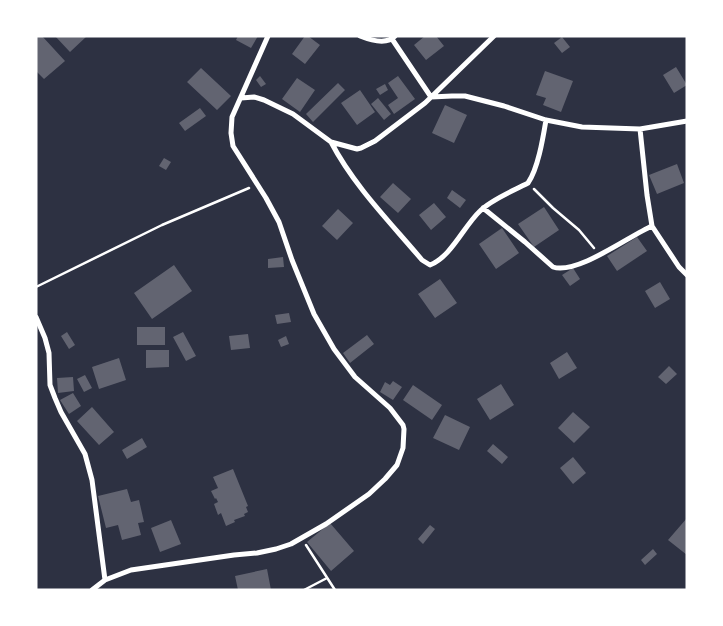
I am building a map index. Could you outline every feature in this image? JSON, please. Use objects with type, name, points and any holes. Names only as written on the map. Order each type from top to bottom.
[{"type":"street","points":[[92,590],[104,580],[131,570],[276,549],[291,544],[326,524],[369,494],[385,479],[396,464],[403,448],[403,425],[390,408],[355,377],[334,349],[314,314],[279,222],[234,146],[231,133],[232,117],[268,36]]},
{"type":"street","points":[[360,36],[379,41],[394,38],[431,98]]},
{"type":"street","points":[[241,98],[254,97],[264,100],[293,114],[331,142],[357,149],[374,141],[425,103],[494,36]]},
{"type":"street","points":[[431,98],[464,96],[504,106],[546,120],[582,126],[640,129],[687,121]]},
{"type":"street","points":[[331,142],[365,193],[422,260],[430,265],[440,259],[455,243],[483,208],[528,183],[532,177],[546,120]]},
{"type":"street","points":[[640,129],[646,195],[652,226],[679,267],[687,275]]},
{"type":"street","points":[[483,208],[553,267],[558,269],[579,264],[600,255],[652,226]]},
{"type":"street","points":[[36,317],[49,353],[50,386],[61,412],[85,454],[92,480],[104,580]]},
{"type":"path","points":[[528,183],[552,208],[579,230],[600,255]]},
{"type":"path","points":[[36,287],[162,225],[258,185]]},
{"type":"path","points":[[301,538],[336,590]]},
{"type":"path","points":[[304,590],[328,578]]},
{"type":"building","points":[[36,36],[42,36],[65,61],[44,79],[36,71]]},
{"type":"building","points":[[55,36],[87,36],[70,52]]},
{"type":"building","points":[[238,36],[258,36],[251,48],[236,40]]},
{"type":"building","points":[[305,36],[308,36],[320,45],[305,64],[292,54]]},
{"type":"building","points":[[425,36],[436,36],[444,46],[426,60],[414,45]]},
{"type":"building","points":[[562,37],[570,47],[562,53],[554,43]]},
{"type":"building","points":[[676,67],[687,85],[674,93],[663,75]]},
{"type":"building","points":[[201,68],[231,96],[217,110],[187,82]]},
{"type":"building","points":[[545,71],[573,81],[561,112],[543,105],[546,98],[536,95]]},
{"type":"building","points":[[260,76],[266,84],[261,87],[256,80]]},
{"type":"building","points":[[398,76],[415,99],[394,114],[388,105],[398,98],[388,83]]},
{"type":"building","points":[[297,78],[315,90],[300,112],[282,99]]},
{"type":"building","points":[[338,83],[345,90],[313,122],[306,114]]},
{"type":"building","points":[[385,84],[388,90],[380,95],[376,89]]},
{"type":"building","points":[[360,90],[375,112],[357,125],[341,103]]},
{"type":"building","points":[[378,98],[391,114],[384,120],[371,104]]},
{"type":"building","points":[[445,105],[467,115],[454,143],[432,133]]},
{"type":"building","points":[[200,108],[206,116],[185,131],[179,123]]},
{"type":"building","points":[[164,158],[171,162],[166,170],[159,166]]},
{"type":"building","points":[[677,164],[684,183],[657,194],[649,175]]},
{"type":"building","points":[[393,183],[411,199],[398,213],[380,197]]},
{"type":"building","points":[[452,190],[466,200],[460,208],[447,198]]},
{"type":"building","points":[[434,203],[446,217],[431,230],[419,215]]},
{"type":"building","points":[[544,207],[559,230],[534,247],[518,224]]},
{"type":"building","points":[[338,209],[353,223],[337,240],[322,226]]},
{"type":"building","points":[[502,228],[519,253],[496,269],[479,244]]},
{"type":"building","points":[[637,237],[647,251],[617,271],[607,256]]},
{"type":"building","points":[[283,257],[284,267],[268,268],[268,259]]},
{"type":"building","points":[[174,265],[192,291],[152,319],[134,293]]},
{"type":"building","points":[[573,268],[580,279],[570,286],[562,275]]},
{"type":"building","points":[[440,279],[457,303],[435,318],[418,294]]},
{"type":"building","points":[[660,282],[670,299],[655,308],[645,291]]},
{"type":"building","points":[[289,313],[291,322],[277,324],[275,315]]},
{"type":"building","points":[[137,327],[165,327],[165,345],[137,345]]},
{"type":"building","points":[[67,332],[75,345],[69,349],[61,336]]},
{"type":"building","points":[[183,332],[196,356],[186,361],[173,337]]},
{"type":"building","points":[[248,334],[250,348],[231,350],[229,336]]},
{"type":"building","points":[[367,335],[374,344],[350,363],[343,353]]},
{"type":"building","points":[[286,336],[289,344],[281,347],[278,340]]},
{"type":"building","points":[[146,350],[169,350],[169,367],[146,368]]},
{"type":"building","points":[[567,352],[577,368],[559,379],[550,363]]},
{"type":"building","points":[[119,358],[126,380],[99,389],[92,367]]},
{"type":"building","points":[[669,366],[677,374],[666,384],[658,377]]},
{"type":"building","points":[[85,375],[92,388],[84,392],[77,379]]},
{"type":"building","points":[[73,377],[74,391],[58,393],[57,378]]},
{"type":"building","points":[[393,381],[402,387],[393,400],[380,392],[385,382],[390,385]]},
{"type":"building","points":[[501,384],[514,405],[490,420],[477,399]]},
{"type":"building","points":[[413,385],[442,405],[432,420],[403,400]]},
{"type":"building","points":[[73,393],[81,406],[69,414],[60,400]]},
{"type":"building","points":[[92,407],[114,432],[99,445],[77,421]]},
{"type":"building","points":[[573,412],[590,427],[574,443],[558,428]]},
{"type":"building","points":[[445,415],[470,427],[459,450],[433,438]]},
{"type":"building","points":[[142,438],[147,447],[127,459],[122,450]]},
{"type":"building","points":[[493,444],[508,457],[502,464],[487,451]]},
{"type":"building","points":[[573,457],[586,473],[573,484],[560,468]]},
{"type":"building","points":[[233,469],[248,506],[246,507],[248,512],[244,514],[245,516],[234,520],[235,522],[226,526],[221,513],[218,515],[214,504],[218,502],[211,491],[218,488],[213,477]]},
{"type":"building","points":[[127,489],[131,502],[139,500],[144,522],[138,523],[141,535],[122,540],[118,525],[106,528],[98,496]]},
{"type":"building","points":[[687,518],[687,555],[668,540]]},
{"type":"building","points":[[171,520],[181,544],[160,552],[151,528]]},
{"type":"building","points":[[330,523],[354,551],[331,571],[307,542]]},
{"type":"building","points":[[430,525],[435,529],[423,544],[418,539]]},
{"type":"building","points":[[653,549],[657,554],[645,565],[641,560]]},
{"type":"building","points":[[267,569],[271,590],[238,590],[235,576]]}]
